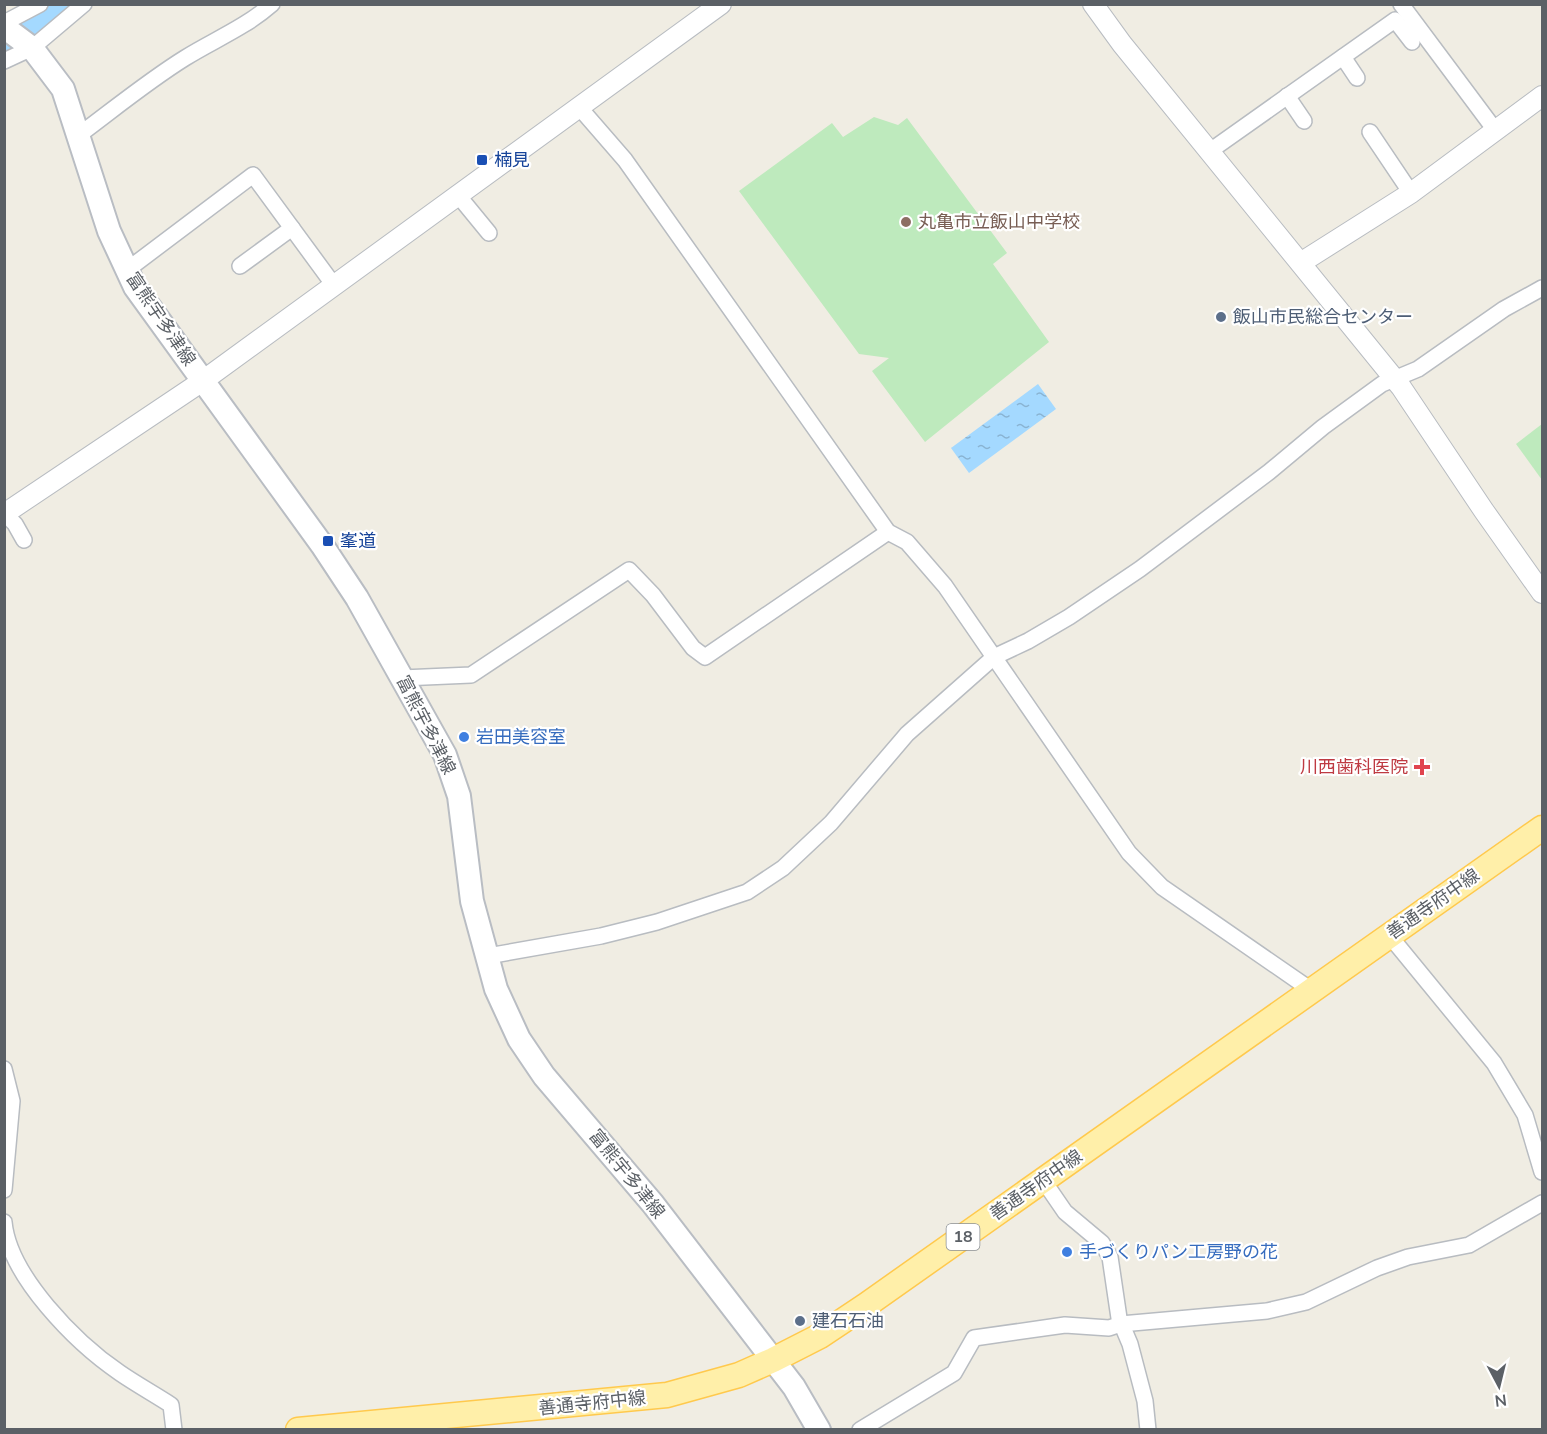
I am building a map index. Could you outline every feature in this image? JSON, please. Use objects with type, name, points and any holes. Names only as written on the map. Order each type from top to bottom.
[{"type":"main road","name":"富熊宇多津線","points":[[4,25],[29,46],[63,89],[109,231],[127,270],[148,305],[322,545],[357,598],[445,755],[453,776],[465,827],[472,901],[496,989],[519,1039],[544,1076],[653,1204],[794,1387],[819,1430]]},
{"type":"main road","name":"善通寺府中線","points":[[298,1430],[448,1423],[667,1395],[740,1375],[773,1360],[838,1324],[1542,828]]},
{"type":"street","points":[[4,25],[40,4]]},
{"type":"street","points":[[4,60],[29,46],[84,4]]},
{"type":"street","points":[[79,135],[135,92],[193,54],[255,19],[272,4]]},
{"type":"street","points":[[24,540],[15,524],[5,514],[204,380],[721,4]]},
{"type":"street","points":[[1093,4],[1394,378],[1542,593]]},
{"type":"street","points":[[1401,4],[1496,130]]},
{"type":"street","points":[[1210,151],[1395,20],[1412,42]]},
{"type":"street","points":[[1343,57],[1358,78]]},
{"type":"street","points":[[1287,96],[1304,121]]},
{"type":"street","points":[[1302,262],[1411,193],[1542,96]]},
{"type":"street","points":[[579,107],[625,160],[888,532],[907,542],[945,586],[1129,853],[1162,887],[1311,990]]},
{"type":"street","points":[[1370,132],[1411,193]]},
{"type":"street","points":[[127,270],[253,175],[333,284]]},
{"type":"street","points":[[457,194],[489,233]]},
{"type":"street","points":[[240,266],[292,228]]},
{"type":"street","points":[[488,956],[601,936],[657,922],[747,892],[783,868],[823,831],[907,734],[994,657],[1053,627],[1140,569],[1269,472],[1323,427],[1394,378],[1418,369],[1504,309],[1542,288]]},
{"type":"street","points":[[402,678],[471,675],[629,570],[653,595],[693,648],[705,657],[888,532]]},
{"type":"street","points":[[1389,935],[1494,1063],[1525,1114],[1542,1172]]},
{"type":"street","points":[[4,1069],[12,1101],[4,1190]]},
{"type":"street","points":[[1043,1180],[1065,1212],[1102,1243],[1110,1257],[1121,1324],[1130,1344],[1145,1401],[1148,1430]]},
{"type":"street","points":[[860,1430],[954,1373],[974,1338],[1065,1325],[1109,1328],[1121,1324],[1267,1311],[1306,1302],[1377,1268],[1408,1257],[1468,1245],[1542,1203]]},
{"type":"street","points":[[4,1222],[9,1256],[56,1315],[87,1346],[118,1372],[171,1405],[174,1430]]},
{"type":"green space","points":[[874,117],[898,125],[907,118],[1007,253],[993,264],[1049,342],[925,442],[872,371],[889,358],[859,354],[739,191],[832,123],[843,137]]},
{"type":"green space","points":[[1542,424],[1542,480],[1516,444]]},
{"type":"water","points":[[1038,384],[1056,409],[969,473],[951,448]]},
{"type":"waterway","points":[[4,40],[46,16],[60,4]]},
{"type":"waterway","points":[[20,19],[31,25]]},
{"type":"place","name":"楠見","points":[[482,160]]},
{"type":"place","name":"丸亀市立飯山中学校","points":[[906,222]]},
{"type":"place","name":"飯山市民総合センター","points":[[1221,317]]},
{"type":"place","name":"峯道","points":[[328,541]]},
{"type":"place","name":"岩田美容室","points":[[464,737]]},
{"type":"place","name":"川西歯科医院","points":[[1422,767]]},
{"type":"place","name":"手づくりパン工房野の花","points":[[1067,1252]]},
{"type":"place","name":"建石石油","points":[[800,1321]]}]
